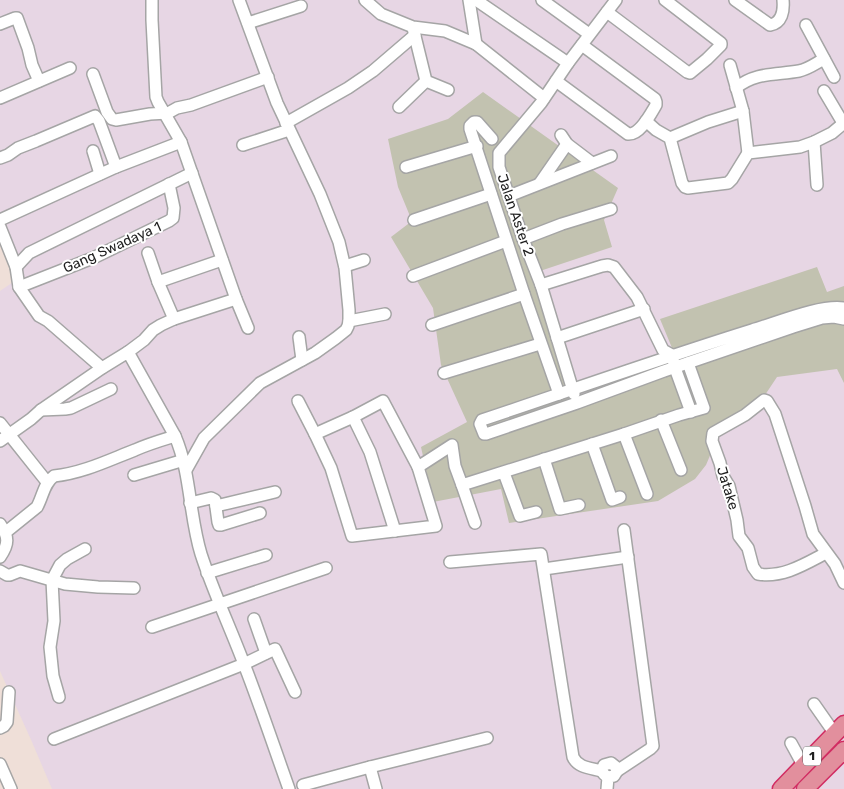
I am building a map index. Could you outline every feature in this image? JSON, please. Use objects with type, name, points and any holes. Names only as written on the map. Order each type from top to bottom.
[{"type":"highway","name":"1","points":[[780,789],[839,729]]},
{"type":"highway","name":"1","points":[[813,786],[844,750]]},
{"type":"street","points":[[152,0],[156,97],[158,102],[170,112],[236,300],[248,328]]},
{"type":"street","points":[[134,475],[185,465],[204,438],[260,383],[302,360],[336,338],[348,326],[349,310],[345,266],[340,248],[326,209],[277,103],[239,0]]},
{"type":"street","points":[[365,0],[381,14],[414,31],[444,31],[476,44],[544,98]]},
{"type":"street","points":[[469,0],[476,44]]},
{"type":"street","points":[[476,0],[568,63]]},
{"type":"street","points":[[542,0],[589,34]]},
{"type":"street","points":[[610,4],[690,73],[707,59],[721,43],[665,0]]},
{"type":"street","points":[[736,0],[770,26],[776,24],[781,19],[783,0]]},
{"type":"street","name":"Jalan Aster 2","points":[[577,403],[540,285],[508,196],[499,167],[499,153],[544,98],[610,4]]},
{"type":"street","points":[[248,23],[301,6]]},
{"type":"street","points":[[0,24],[18,18],[39,82]]},
{"type":"street","points":[[806,25],[834,77]]},
{"type":"street","points":[[414,31],[426,81]]},
{"type":"street","points":[[243,145],[270,136],[348,88],[373,71],[414,31]]},
{"type":"street","points":[[556,81],[628,134],[636,133],[646,121],[656,105],[655,99],[582,45]]},
{"type":"street","points":[[736,88],[743,82],[758,76],[800,71],[824,59]]},
{"type":"street","points":[[646,121],[670,138],[682,183],[685,187],[728,183],[748,153],[743,111],[730,66]]},
{"type":"street","points":[[0,98],[70,68]]},
{"type":"street","points":[[93,74],[107,112],[112,119],[116,120],[170,112],[268,77]]},
{"type":"street","points":[[426,81],[448,90]]},
{"type":"street","points":[[399,107],[426,81]]},
{"type":"street","points":[[748,153],[800,147],[814,142],[844,123],[824,91]]},
{"type":"street","points":[[670,138],[708,122],[743,111]]},
{"type":"street","points":[[0,158],[18,148],[95,116],[99,121],[116,167]]},
{"type":"street","points":[[492,139],[477,122],[470,126],[540,344],[559,394]]},
{"type":"street","points":[[540,183],[564,139],[592,163]]},
{"type":"street","points":[[0,220],[116,167],[181,142]]},
{"type":"street","points":[[814,142],[817,185]]},
{"type":"street","points":[[406,167],[477,146]]},
{"type":"street","points":[[93,151],[100,174]]},
{"type":"street","points":[[508,196],[611,156]]},
{"type":"street","points":[[16,268],[29,253],[192,173]]},
{"type":"street","name":"Gang Swadaya 1","points":[[19,287],[92,258],[169,221],[173,218],[174,208],[169,184]]},
{"type":"street","points":[[414,220],[491,194]]},
{"type":"street","points":[[523,239],[562,224],[611,209]]},
{"type":"street","points":[[0,227],[16,268],[19,287],[39,316],[48,321],[102,368]]},
{"type":"street","points":[[413,276],[506,241]]},
{"type":"street","points":[[148,253],[174,319]]},
{"type":"street","points":[[158,282],[222,260]]},
{"type":"street","points":[[345,266],[364,260]]},
{"type":"street","points":[[540,285],[608,265],[614,267],[637,297],[665,355],[675,368],[691,412]]},
{"type":"street","points":[[432,325],[524,294]]},
{"type":"street","points":[[5,438],[41,410],[128,352],[144,340],[153,330],[174,319],[236,300]]},
{"type":"street","points":[[557,338],[644,310]]},
{"type":"street","points":[[807,313],[840,313],[664,371],[486,434],[484,434],[480,424],[482,420],[665,355],[807,313]]},
{"type":"street","points":[[349,321],[385,314]]},
{"type":"street","points":[[299,337],[302,360]]},
{"type":"street","points":[[444,373],[540,344]]},
{"type":"street","points":[[128,352],[181,448],[197,542],[289,789]]},
{"type":"street","points":[[664,371],[665,355]]},
{"type":"street","points":[[462,485],[704,408],[688,363]]},
{"type":"street","points":[[41,410],[71,408],[111,389]]},
{"type":"street","name":"Jatake","points":[[764,400],[767,401],[775,414],[813,534],[826,552],[802,566],[787,572],[768,576],[758,574],[753,567],[748,548],[739,536],[738,520],[731,492],[725,482],[712,436],[745,415],[764,400]]},
{"type":"street","points":[[298,401],[331,468],[352,536],[436,526],[418,468],[383,401],[315,434]]},
{"type":"street","points":[[353,417],[370,452],[395,531]]},
{"type":"street","points":[[662,420],[681,470]]},
{"type":"street","points":[[0,424],[5,438],[47,482]]},
{"type":"street","points":[[624,434],[647,494]]},
{"type":"street","points":[[0,557],[7,541],[3,528],[37,506],[47,482],[54,476],[93,467],[136,449],[175,436]]},
{"type":"street","points":[[592,444],[612,500],[620,497]]},
{"type":"street","points":[[418,468],[452,445],[456,466],[475,523]]},
{"type":"street","points":[[544,459],[560,509],[579,505]]},
{"type":"street","points":[[504,473],[520,516],[536,512]]},
{"type":"street","points":[[216,506],[274,492]]},
{"type":"street","points":[[190,503],[211,498],[215,500],[219,525],[260,513]]},
{"type":"street","points":[[450,562],[542,554],[573,757],[579,764],[609,777],[653,746],[624,530]]},
{"type":"street","points":[[60,697],[53,676],[50,647],[54,621],[52,580],[60,566],[67,559],[85,549]]},
{"type":"street","points":[[826,552],[835,564],[844,583]]},
{"type":"street","points":[[207,573],[266,555]]},
{"type":"street","points":[[544,569],[628,557]]},
{"type":"street","points":[[152,627],[326,568]]},
{"type":"street","points":[[0,571],[10,576],[20,571],[65,584],[134,588]]},
{"type":"street","points":[[254,619],[266,653]]},
{"type":"street","points":[[54,739],[244,664],[275,649],[295,692]]},
{"type":"street","points":[[0,728],[7,722],[9,692]]},
{"type":"street","points":[[814,704],[839,729]]},
{"type":"street","points":[[303,785],[487,738]]},
{"type":"street","points":[[791,743],[803,765]]},
{"type":"street","points":[[0,764],[11,789]]},
{"type":"street","points":[[370,767],[376,789]]},
{"type":"shaded area","points":[[0,0],[844,0],[844,789],[0,789]]},
{"type":"shaded area","points":[[483,92],[618,188],[604,220],[612,247],[531,274],[577,406],[682,372],[660,319],[817,267],[827,292],[844,286],[844,383],[837,369],[777,377],[759,404],[720,432],[706,465],[695,479],[658,501],[509,523],[501,489],[433,502],[421,447],[467,422],[441,365],[433,308],[391,237],[412,221],[398,187],[388,139],[448,119]]},
{"type":"shaded area","points":[[0,233],[16,280],[0,291]]},
{"type":"shaded area","points":[[0,671],[32,742],[52,789],[0,789]]}]
